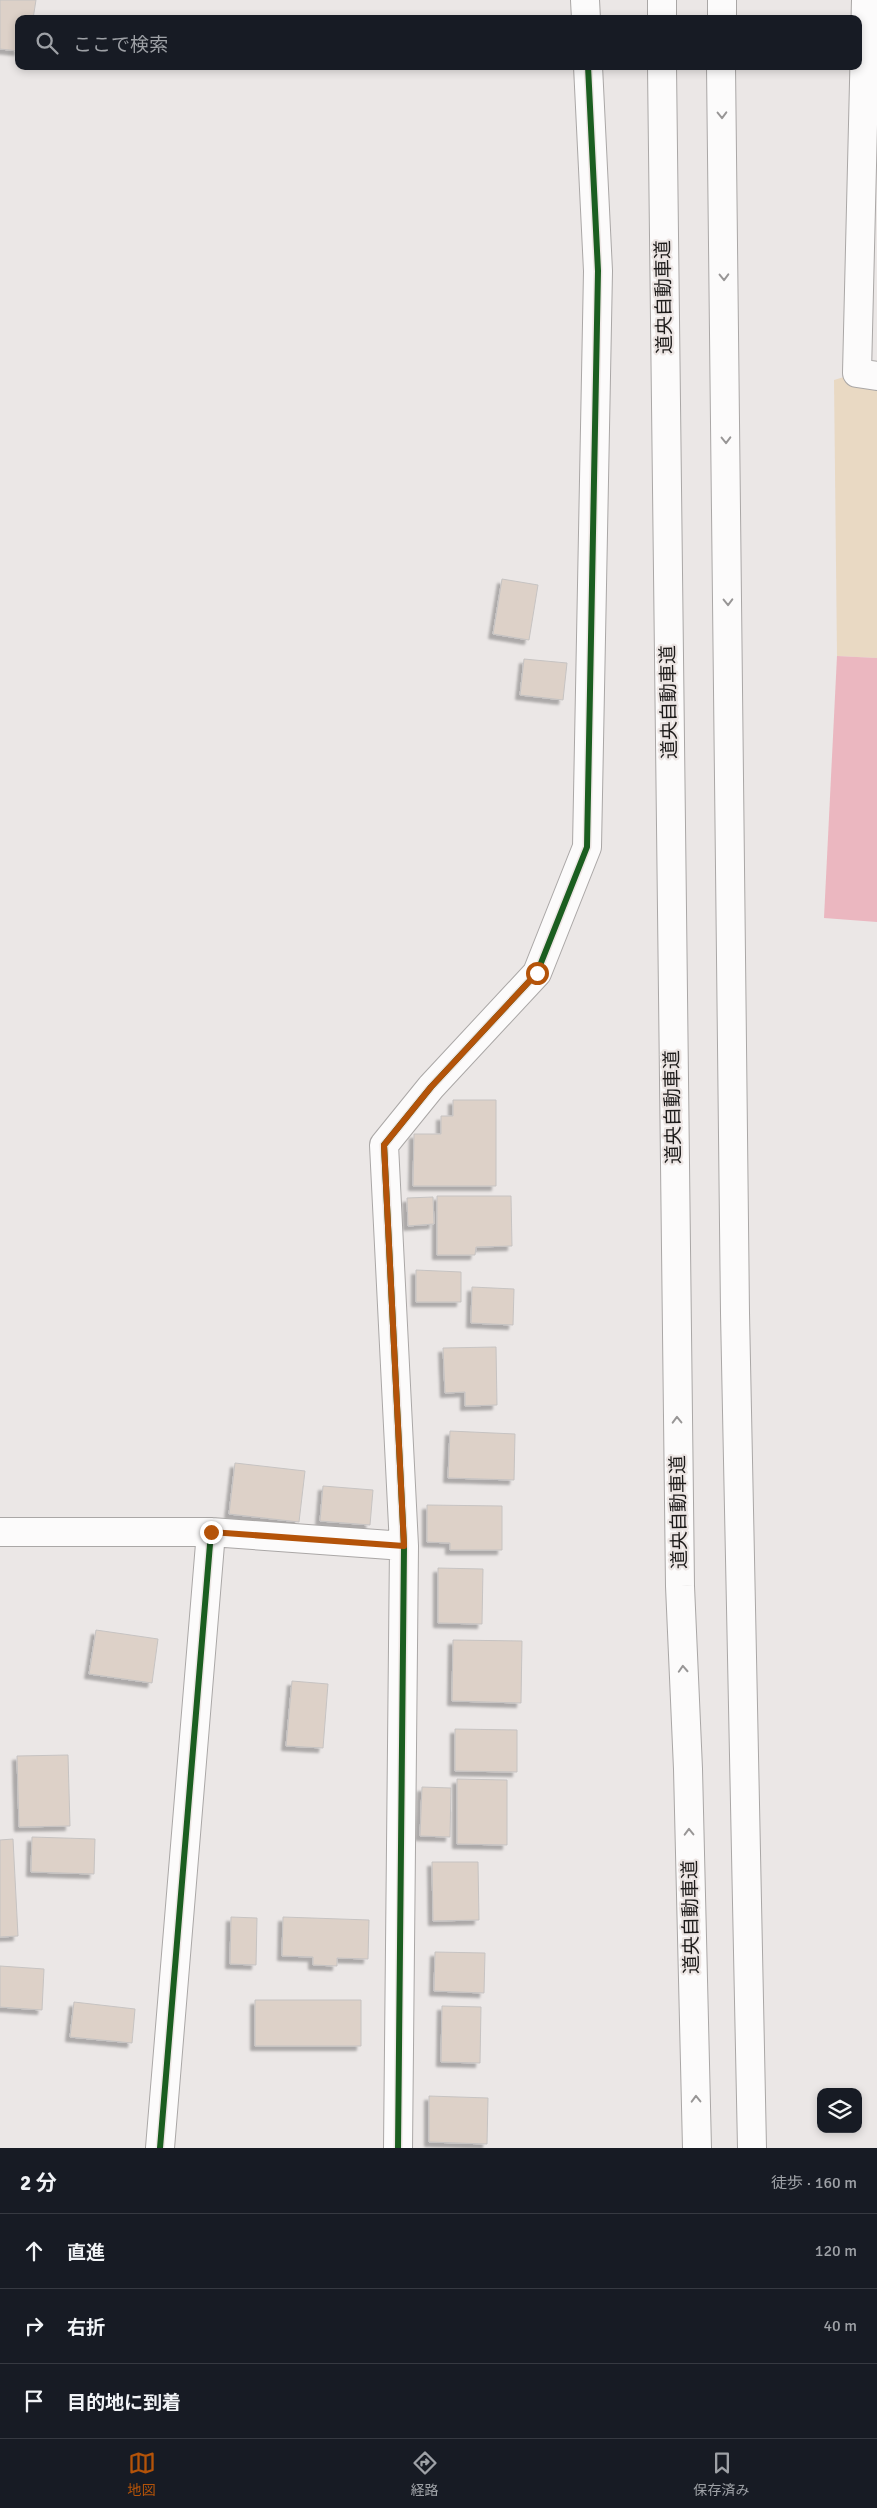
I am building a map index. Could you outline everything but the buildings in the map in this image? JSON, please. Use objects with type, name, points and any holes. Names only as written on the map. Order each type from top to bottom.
[{"type":"main road","points":[[585,0],[586,15]]},
{"type":"main road","points":[[662,0],[662,15]]},
{"type":"main road","points":[[722,0],[722,15]]},
{"type":"main road","points":[[866,0],[857,373],[877,376]]},
{"type":"main road","points":[[398,2148],[404,1546],[384,1145],[431,1087],[537,973],[587,847],[598,271],[588,70]]},
{"type":"main road","name":"道央自動車道","points":[[662,70],[680,1586],[688,1769],[697,2148]]},
{"type":"main road","points":[[722,70],[735,1313],[752,2148]]},
{"type":"main road","points":[[0,1532],[211,1532],[404,1546]]},
{"type":"main road","points":[[160,2148],[211,1532]]},
{"type":"shaded area","points":[[857,373],[877,376],[877,658],[837,656],[834,380]]},
{"type":"shaded area","points":[[837,656],[877,658],[877,922],[824,918]]},
{"type":"cycle path","points":[[398,2148],[404,1546],[384,1145],[431,1087],[537,973],[587,847],[598,271],[588,70]]},
{"type":"cycle path","points":[[160,2148],[211,1532]]},
{"type":"route","points":[[211,1532],[404,1546],[384,1145],[431,1087],[537,973]]}]
